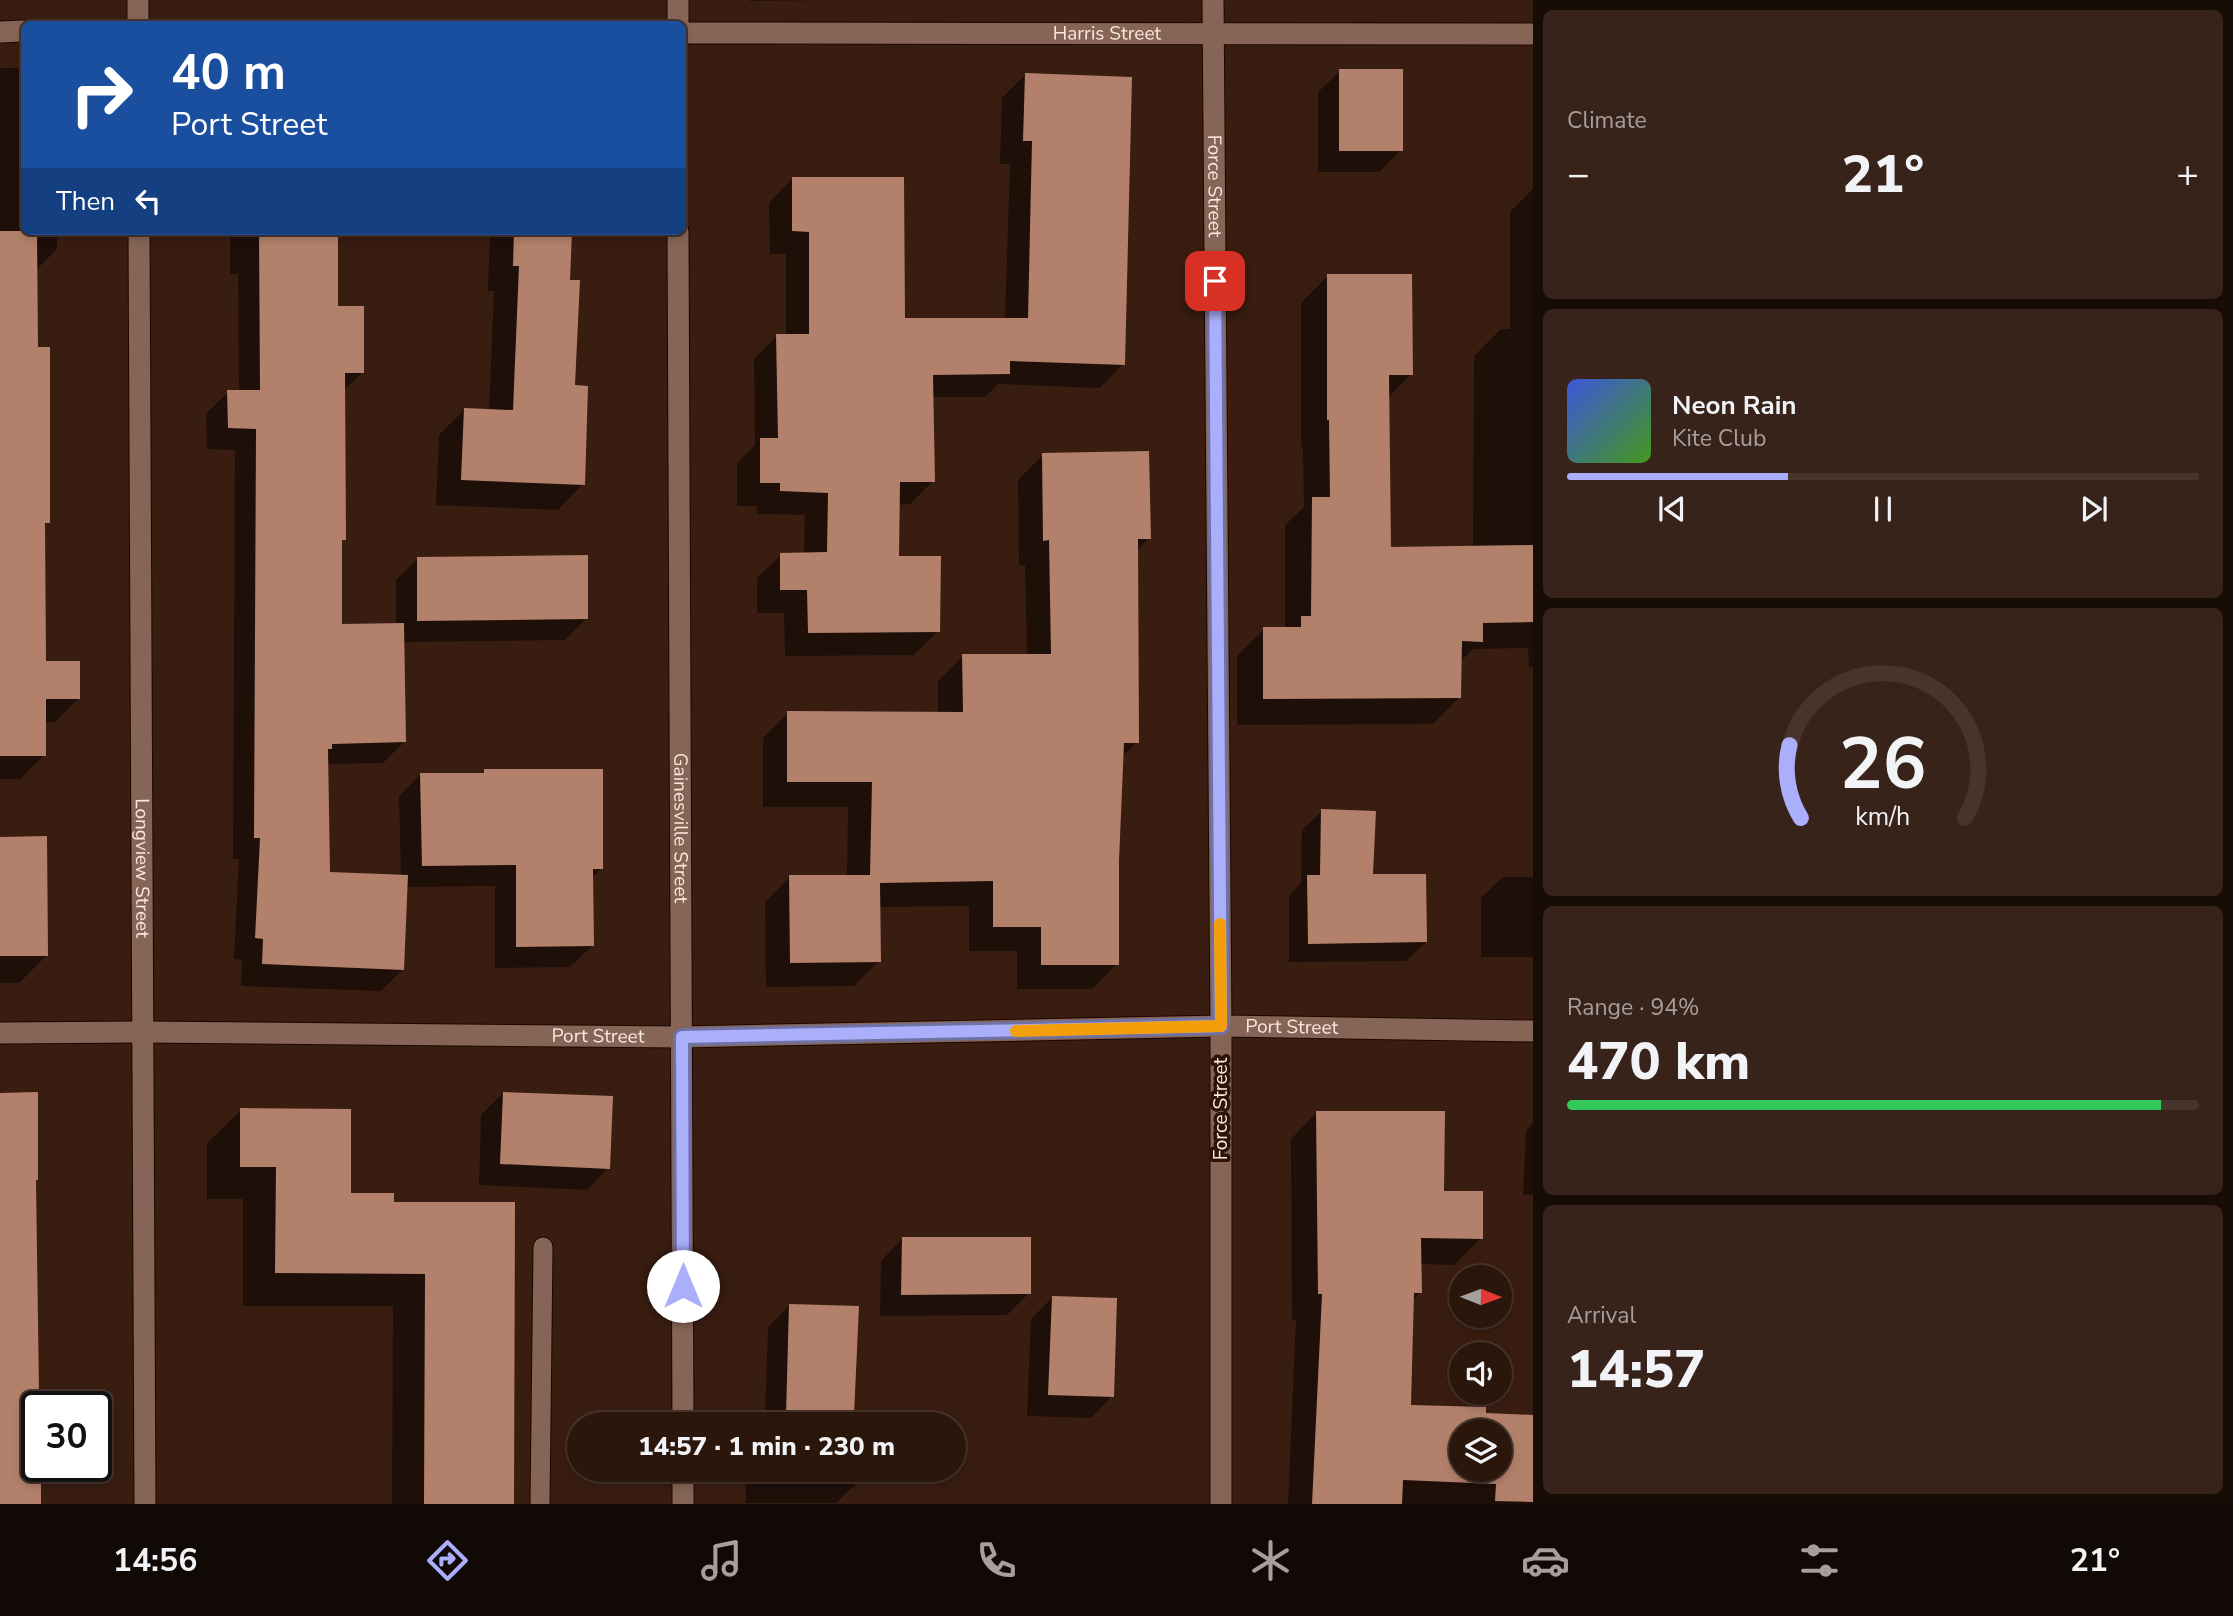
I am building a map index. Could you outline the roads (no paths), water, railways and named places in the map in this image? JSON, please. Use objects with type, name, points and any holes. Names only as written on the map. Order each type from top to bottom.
[{"type":"street","points":[[138,0],[138,21]]},
{"type":"street","points":[[678,0],[678,21]]},
{"type":"street","name":"Force Street","points":[[1213,0],[1221,1026],[1221,1504]]},
{"type":"street","points":[[0,32],[21,31]]},
{"type":"street","name":"Harris Street","points":[[686,33],[1533,34]]},
{"type":"street","name":"Longview Street","points":[[139,235],[145,1504]]},
{"type":"street","name":"Gainesville Street","points":[[678,235],[683,1412]]},
{"type":"street","name":"Port Street","points":[[0,1033],[682,1037],[1221,1026],[1533,1031]]},
{"type":"street","points":[[683,1482],[683,1504]]},
{"type":"lane","points":[[540,1504],[543,1247]]}]
